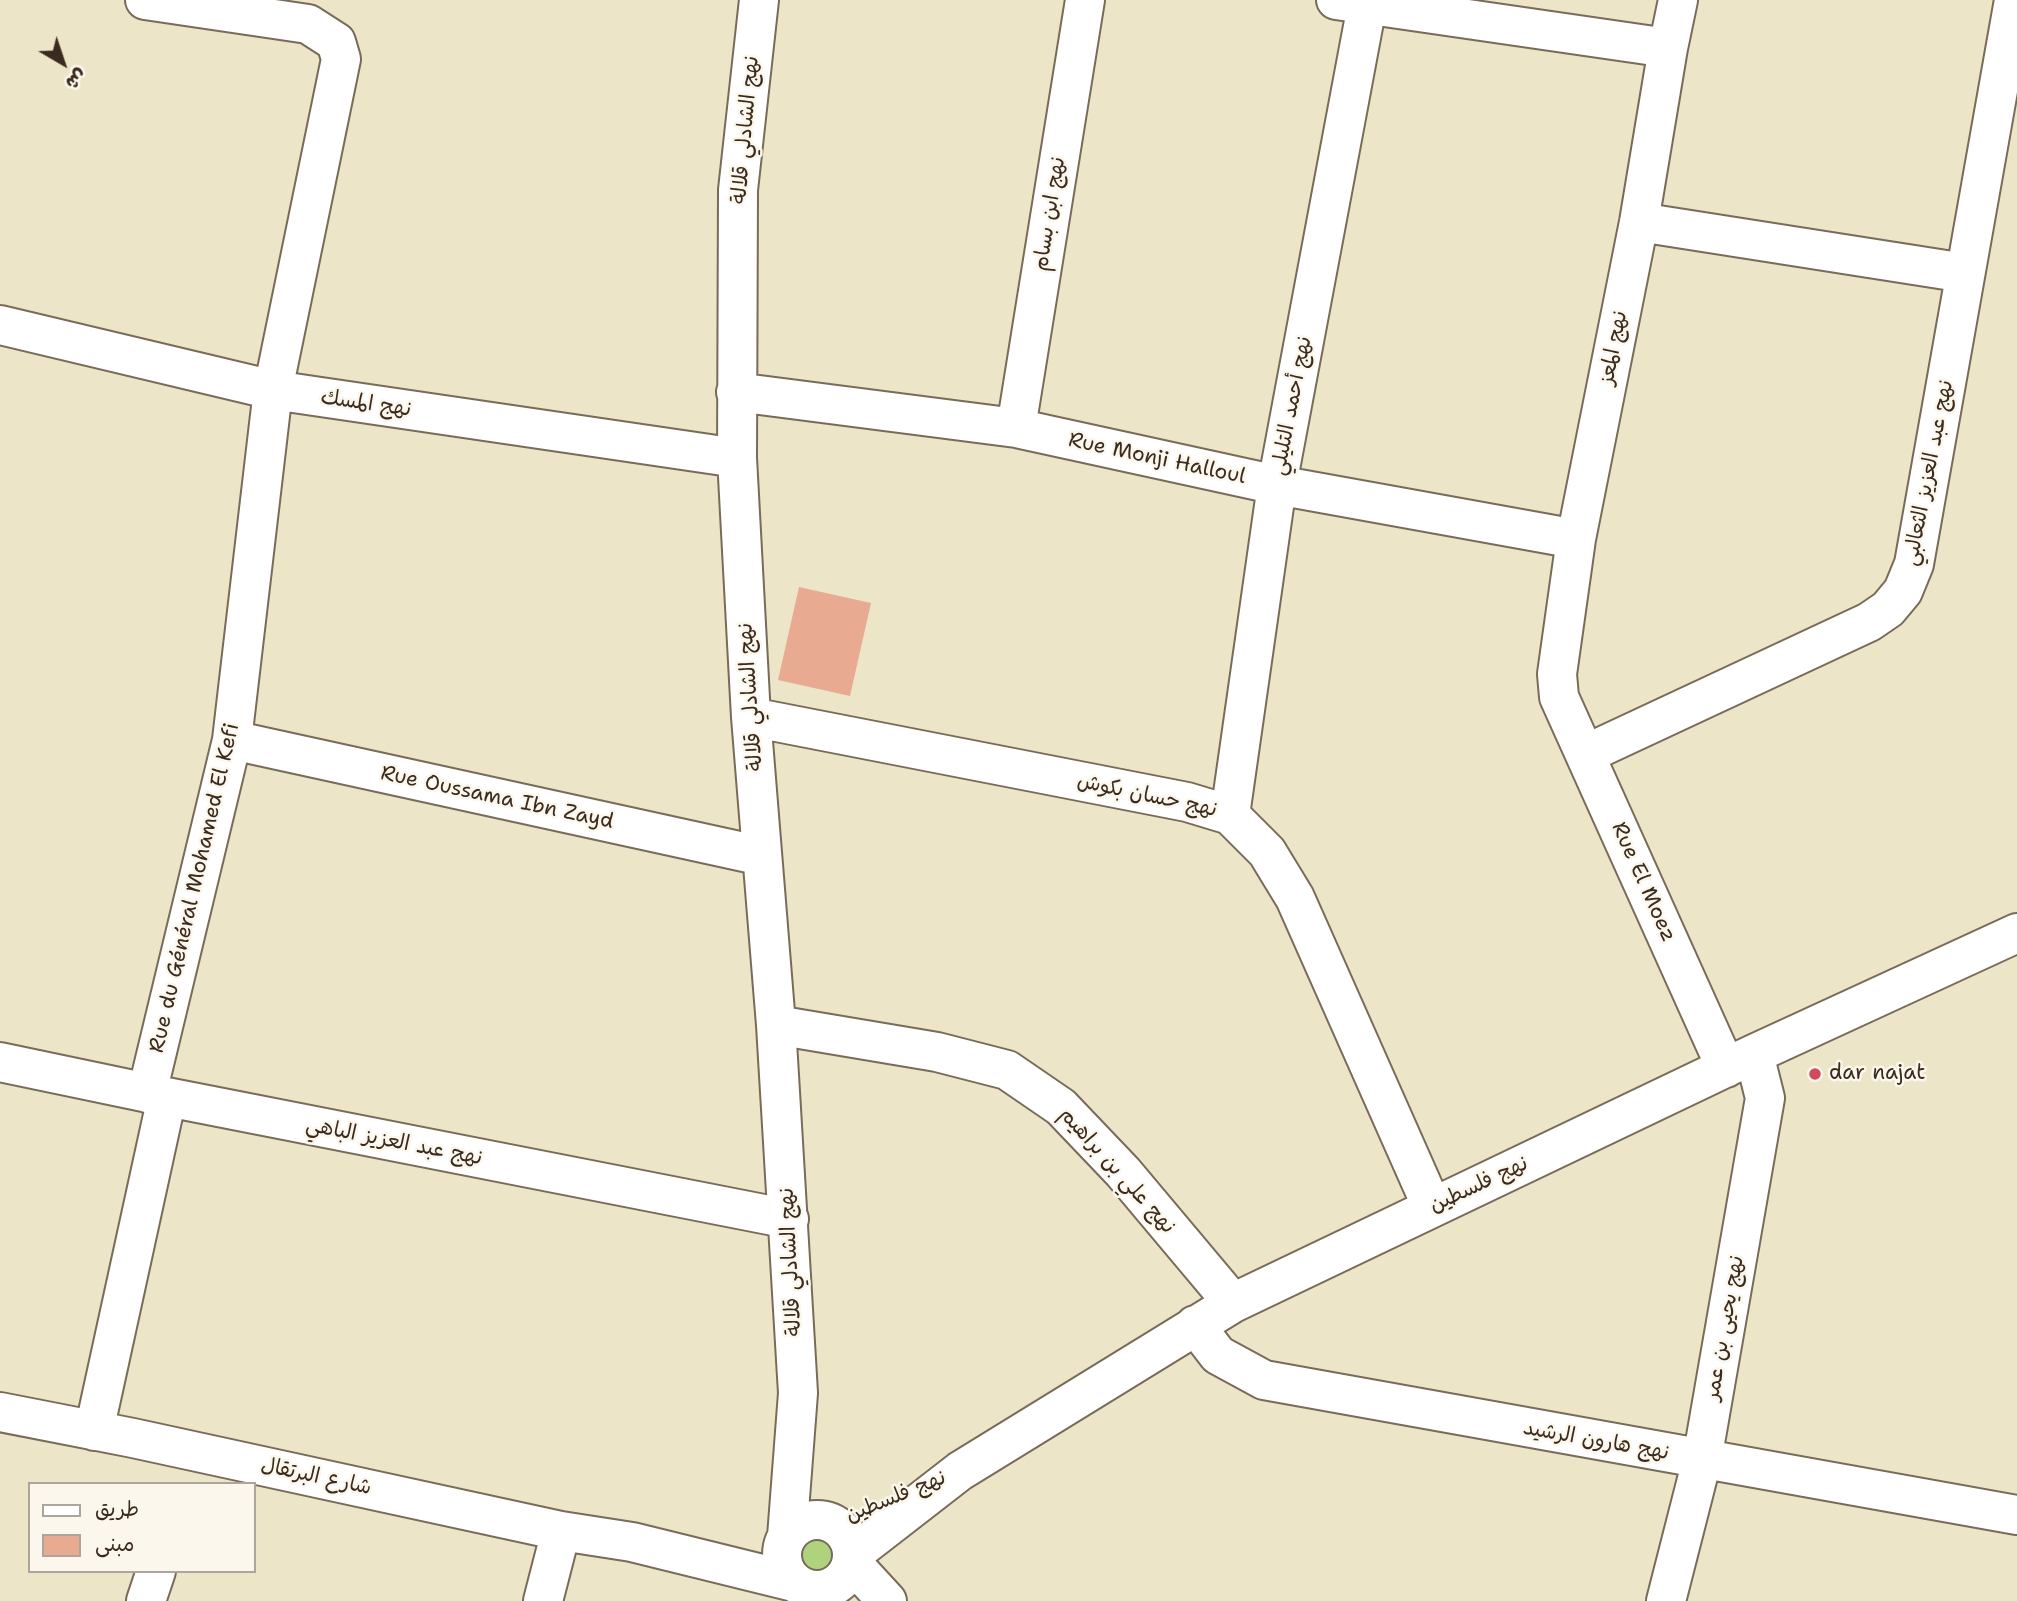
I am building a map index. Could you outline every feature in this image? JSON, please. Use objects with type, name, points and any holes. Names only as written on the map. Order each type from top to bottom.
[{"type":"street","name":"Rue du Général Mohamed El Kefi","points":[[94,1431],[157,1095],[232,740],[273,390],[341,59],[336,42],[308,23],[145,0]]},
{"type":"street","name":"نهج الشادلي قلالة","points":[[759,0],[738,190],[737,458],[751,717],[776,1025],[798,1393]]},
{"type":"street","name":"نهج ابن بسام","points":[[1016,428],[1085,0]]},
{"type":"street","name":"نهج المعز","points":[[1559,697],[1559,650],[1576,539],[1639,222],[1678,0]]},
{"type":"street","name":"نهج عبد العزيز الثعالبي","points":[[1586,754],[1868,622],[1888,609],[1903,591],[1914,564],[2014,0]]},
{"type":"street","points":[[1357,2],[1668,48]]},
{"type":"street","name":"نهج أحمد التليلي","points":[[1230,815],[1277,485],[1357,2]]},
{"type":"street","points":[[1639,222],[1965,273]]},
{"type":"street","name":"نهج المسك","points":[[0,325],[273,390],[737,458]]},
{"type":"street","name":"Rue Monji Halloul","points":[[736,391],[1016,428],[1277,485],[1576,539]]},
{"type":"street","name":"Rue El Moez","points":[[1559,697],[1740,1061]]},
{"type":"street","name":"نهج حسان بكوش","points":[[751,717],[1188,802],[1230,815],[1267,852],[1295,898],[1432,1207]]},
{"type":"street","name":"Rue Oussama Ibn Zayd","points":[[232,740],[762,856]]},
{"type":"street","name":"نهج فلسطين","points":[[853,1559],[960,1471],[1233,1303],[1740,1061],[2017,933]]},
{"type":"street","name":"نهج علي بن براهيم","points":[[776,1025],[937,1052],[1007,1070],[1061,1107],[1123,1172],[1233,1303]]},
{"type":"street","name":"نهج يحيى بن عمر","points":[[1667,1601],[1702,1460],[1765,1098],[1740,1061]]},
{"type":"street","name":"نهج عبد العزيز الباهي","points":[[0,1062],[789,1219]]},
{"type":"street","name":"نهج هارون الرشيد","points":[[1195,1325],[1218,1354],[1264,1380],[2017,1515]]},
{"type":"street","points":[[798,1393],[828,1522]]},
{"type":"street","points":[[798,1393],[783,1564],[812,1593],[840,1582],[848,1574],[853,1559]]},
{"type":"street","name":"شارع البرتقال","points":[[0,1412],[94,1431],[192,1468],[632,1542],[812,1593]]},
{"type":"street","name":"نهج فلسطين","points":[[828,1522],[960,1471]]},
{"type":"street","points":[[786,1540],[803,1523],[828,1522],[847,1535],[853,1559],[887,1601]]},
{"type":"street","points":[[542,1601],[561,1531]]},
{"type":"street","name":"شارع البرتقال","points":[[632,1542],[786,1540]]},
{"type":"street","points":[[146,1601],[155,1573]]},
{"type":"green space","points":[[819,1538],[833,1544],[839,1558],[833,1572],[819,1578],[805,1572],[799,1558],[805,1544]]},
{"type":"building","points":[[799,587],[871,603],[850,696],[778,680]]},
{"type":"place","name":"dar najat","points":[[1815,1074]]}]
